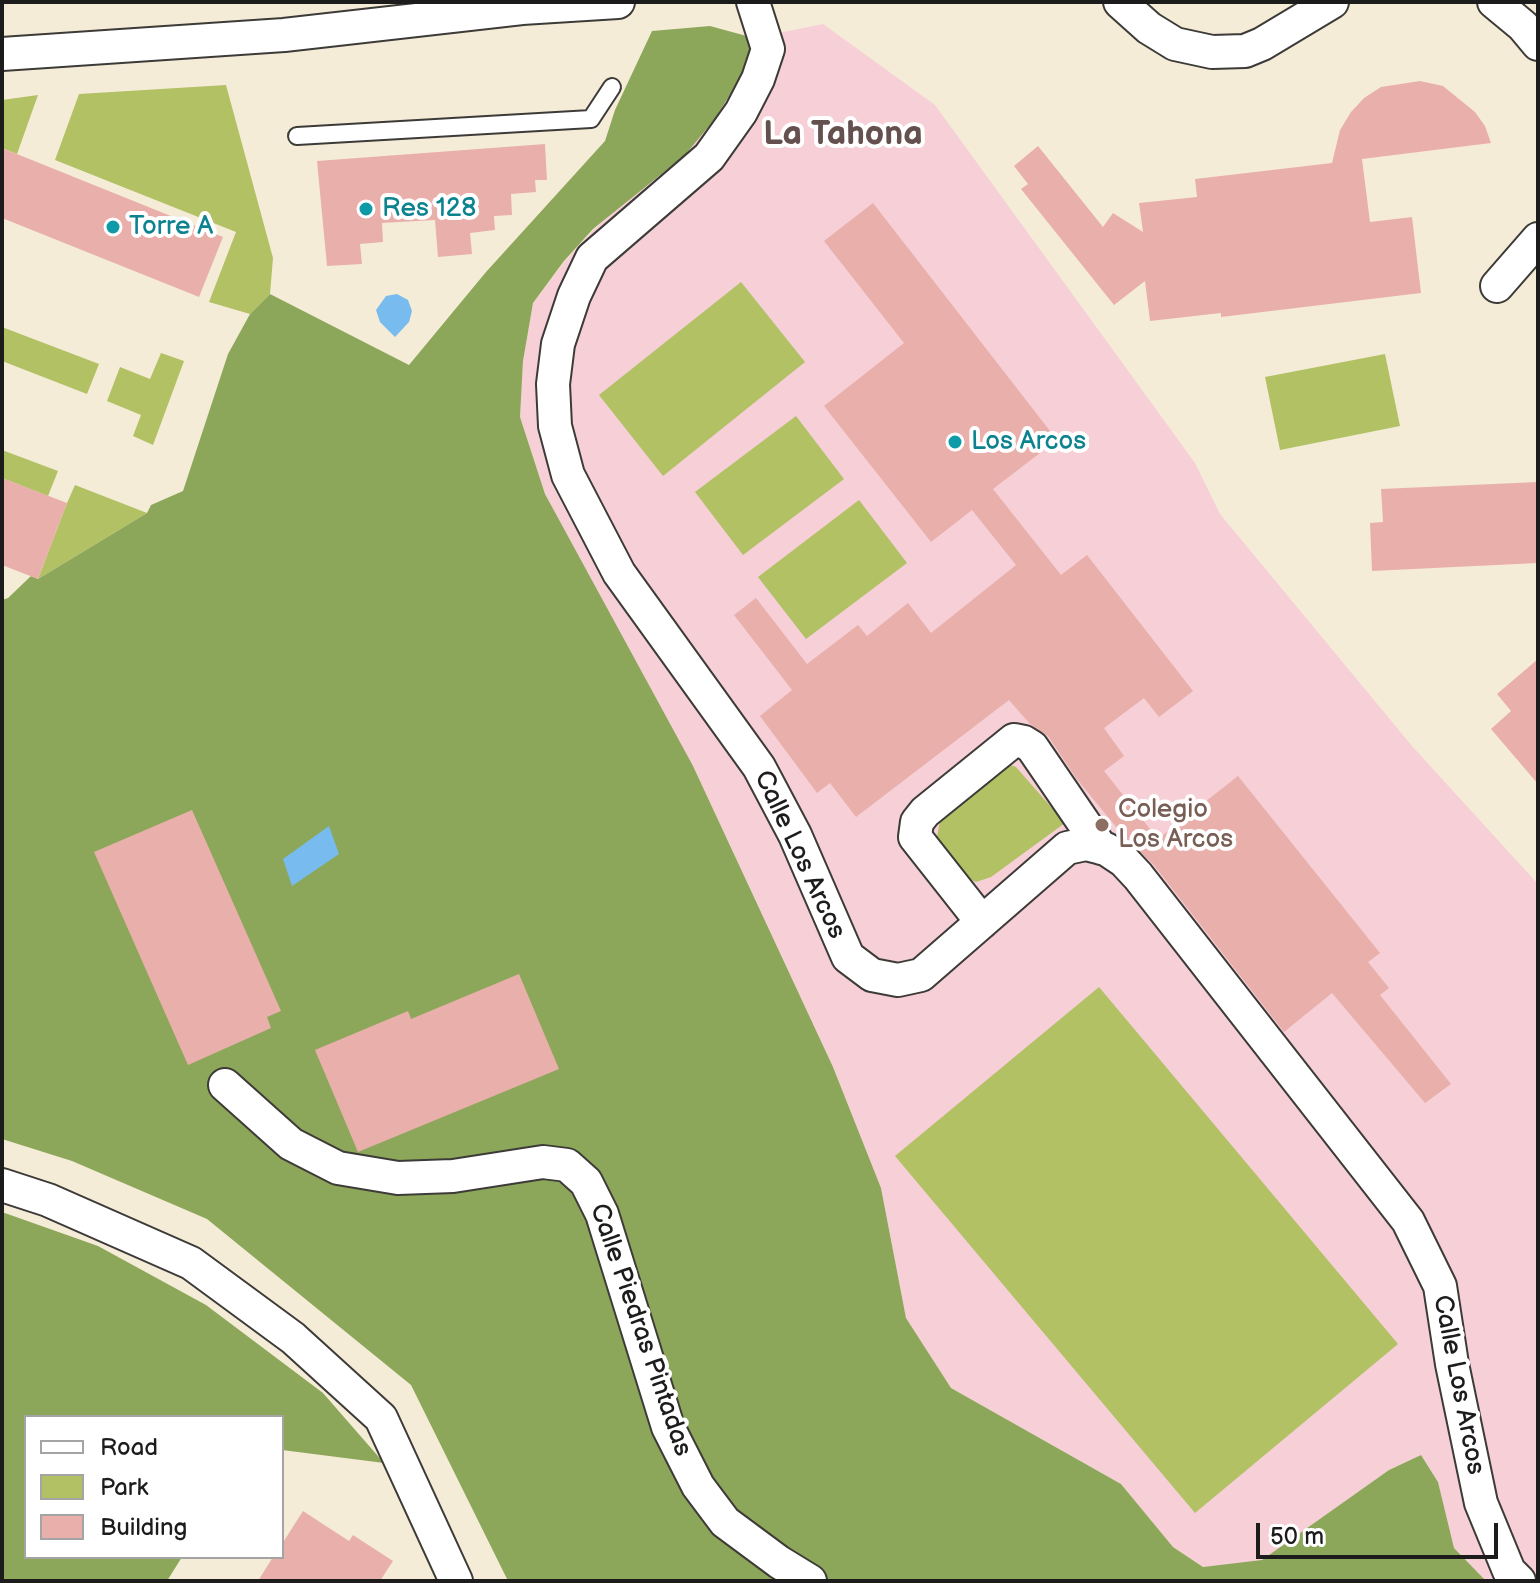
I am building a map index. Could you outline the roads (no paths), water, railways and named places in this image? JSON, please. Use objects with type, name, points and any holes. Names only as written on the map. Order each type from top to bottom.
[{"type":"street","points":[[2,54],[284,35],[522,8],[618,2]]},
{"type":"street","name":"Calle Los Arcos","points":[[753,2],[768,49],[758,79],[741,112],[709,157],[592,258],[574,296],[558,344],[553,384],[555,426],[568,475],[619,573],[759,767],[795,835],[848,957],[872,975],[898,980],[921,975],[1067,848],[1086,844],[1101,848],[1124,861],[1138,876],[1408,1221],[1440,1286],[1452,1364],[1481,1503],[1509,1571],[1519,1581]]},
{"type":"street","points":[[1120,2],[1149,28],[1175,44],[1212,52],[1245,51],[1262,44],[1300,11],[1332,2]]},
{"type":"street","points":[[1494,2],[1523,26],[1538,44]]},
{"type":"street","points":[[1497,286],[1538,239]]},
{"type":"street","points":[[982,922],[915,837],[917,822],[925,812],[1014,740],[1032,747],[1101,848]]},
{"type":"street","name":"Calle Piedras Pintadas","points":[[225,1085],[291,1144],[338,1168],[398,1178],[453,1176],[543,1162],[567,1165],[586,1182],[602,1214],[668,1427],[698,1486],[725,1522],[810,1581]]},
{"type":"street","points":[[2,1185],[48,1200],[191,1263],[293,1338],[381,1418],[456,1581]]},
{"type":"lane","points":[[297,136],[591,119],[612,87]]},
{"type":"water","points":[[397,294],[408,300],[412,311],[409,322],[395,337],[380,322],[376,310],[386,296]]},
{"type":"water","points":[[329,826],[339,854],[292,886],[283,859]]},
{"type":"place","name":"Res 128","points":[[366,209]]},
{"type":"place","name":"Torre A","points":[[113,227]]},
{"type":"place","name":"Los Arcos","points":[[955,442]]},
{"type":"place","name":"Colegio Los Arcos","points":[[1102,825]]},
{"type":"district","name":"La Tahona","points":[[843,135]]}]
